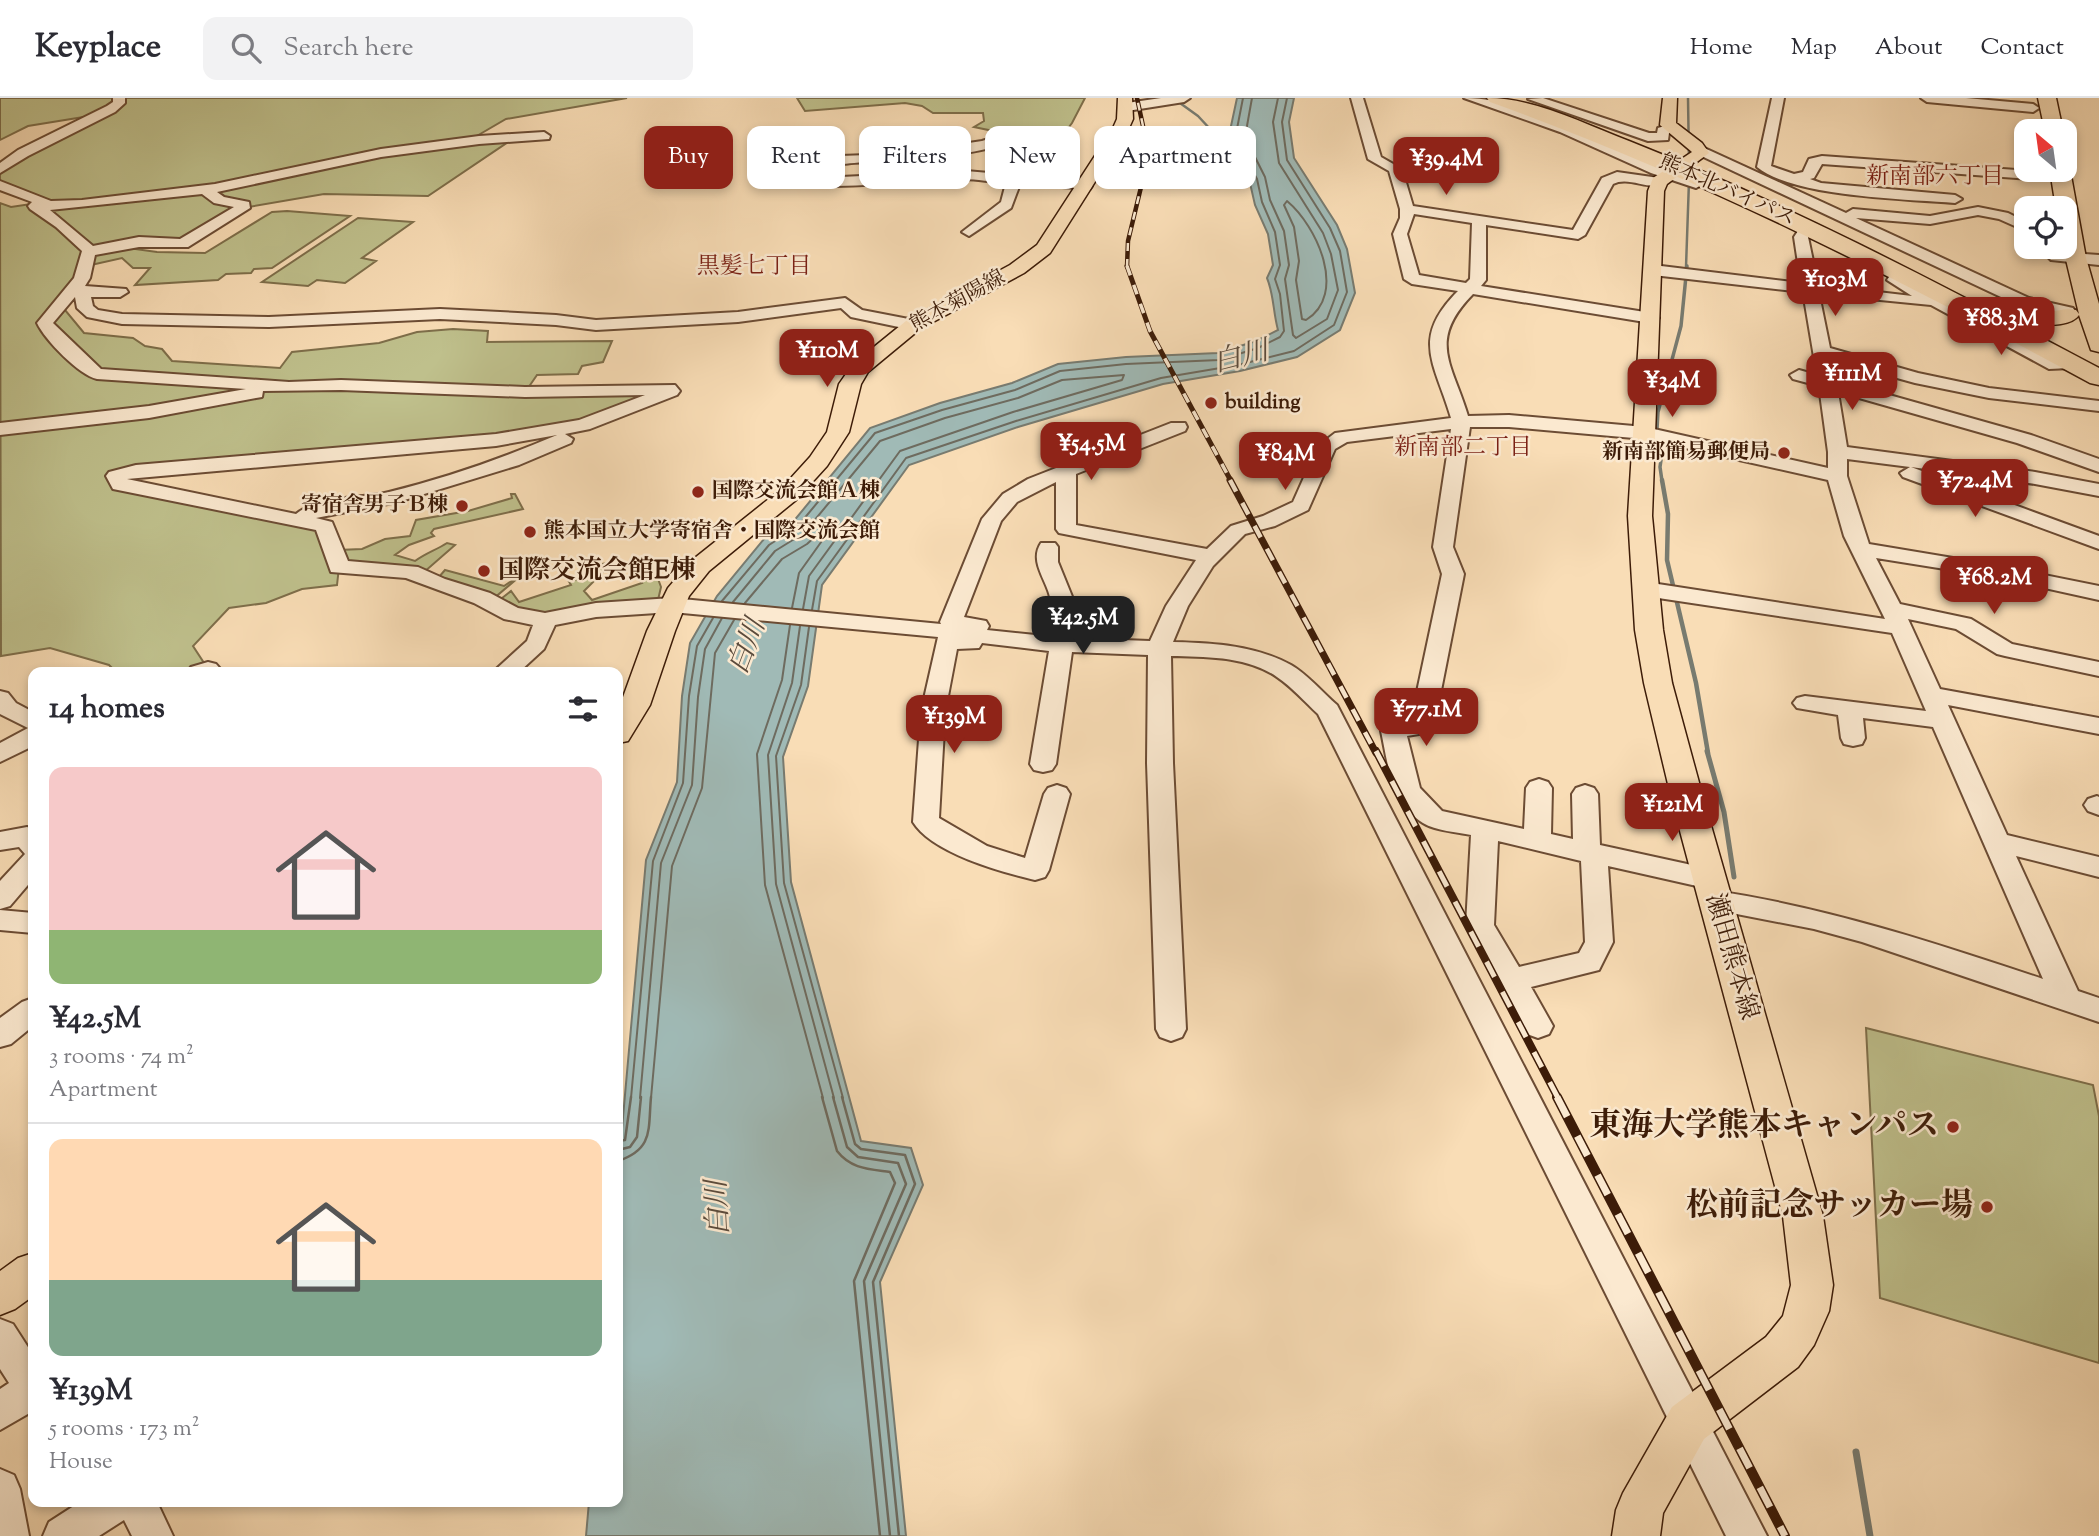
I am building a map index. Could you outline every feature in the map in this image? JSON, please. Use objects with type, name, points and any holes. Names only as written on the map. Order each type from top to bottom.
[{"type":"highway","name":"熊本北バイパス","points":[[1496,98],[1824,222],[2087,342],[2099,378]]},
{"type":"highway","name":"熊本北バイパス","points":[[1511,98],[1679,167]]},
{"type":"highway","points":[[2037,119],[2038,101]]},
{"type":"highway","points":[[2038,101],[2048,119]]},
{"type":"highway","name":"熊本北バイパス","points":[[1824,222],[1913,278],[2022,337],[2047,344],[2087,342]]},
{"type":"highway","points":[[2062,259],[2068,313],[2087,342]]},
{"type":"highway","points":[[2062,259],[2087,342],[2099,368]]},
{"type":"highway","points":[[1999,304],[2044,318],[2060,318],[2068,313]]},
{"type":"main road","name":"熊本菊陽線","points":[[623,726],[636,705],[677,594],[700,566],[788,495],[819,461],[838,432],[850,384],[860,368],[913,325],[1036,257],[1044,249],[1121,128],[1126,103]]},
{"type":"main road","points":[[1670,113],[1679,167]]},
{"type":"main road","name":"瀬田熊本線","points":[[1636,1536],[1640,1510],[1651,1486],[1688,1423],[1782,1352],[1798,1330],[1807,1311],[1812,1285],[1803,1216],[1658,683],[1645,589],[1640,516],[1653,270],[1679,167]]},
{"type":"main road","points":[[0,1295],[28,1275]]},
{"type":"street","points":[[0,169],[23,153],[111,110],[119,103],[120,98]]},
{"type":"street","points":[[1126,103],[1184,98]]},
{"type":"street","points":[[1357,98],[1375,159],[1395,169],[1407,209],[1407,218],[1400,234],[1412,279],[1651,318]]},
{"type":"street","points":[[1470,98],[1679,167]]},
{"type":"street","points":[[1531,98],[1648,137],[1663,136],[1670,113]]},
{"type":"street","points":[[1764,167],[1777,98]]},
{"type":"street","points":[[1927,98],[2038,101]]},
{"type":"street","points":[[36,206],[82,204],[204,189],[381,153],[479,140],[544,136]]},
{"type":"street","points":[[985,144],[896,158],[840,160],[819,164],[780,179],[841,181],[953,175],[985,178]]},
{"type":"street","points":[[1792,183],[1810,175],[1814,162],[1822,160],[1996,175],[2014,174]]},
{"type":"street","points":[[1407,209],[1578,235],[1607,181],[1617,176],[1679,167],[1764,167],[1792,183],[1824,222],[1940,303],[2055,365],[2087,342]]},
{"type":"street","points":[[1735,167],[1792,183],[1819,187],[1955,199]]},
{"type":"street","points":[[0,185],[44,201],[36,206]]},
{"type":"street","points":[[1080,186],[1085,186]]},
{"type":"street","points":[[204,189],[219,200],[244,205],[243,208],[183,244],[139,242],[90,251],[86,256],[86,269],[76,290],[49,314],[45,323],[87,368],[97,374],[289,387],[341,386],[525,392],[671,391],[592,422],[496,440],[136,471],[116,476],[120,485],[325,526],[339,567],[410,572],[437,584],[482,598],[512,614],[545,620],[597,610],[672,605],[867,622],[1059,645],[1213,650],[1248,656],[1284,671],[1328,710],[1747,1536]]},
{"type":"street","points":[[969,232],[1008,203],[1012,189]]},
{"type":"street","points":[[36,206],[61,223],[90,251]]},
{"type":"street","points":[[2014,221],[1978,211],[1930,220],[1824,222],[1801,237],[1838,452],[1837,477],[1860,549],[1897,619],[2066,998]]},
{"type":"street","points":[[1479,220],[1478,280],[1449,309],[1442,321],[1437,356],[1449,382],[1461,422],[1443,547],[1453,574],[1422,726],[1393,731],[1404,785],[1417,805],[1434,818],[1590,853],[1713,890],[1750,905],[1829,922],[2099,1010]]},
{"type":"street","points":[[1824,222],[2024,302],[2068,313]]},
{"type":"street","points":[[2077,257],[2099,260]]},
{"type":"street","points":[[1653,270],[1940,303]]},
{"type":"street","points":[[76,290],[83,295],[85,308],[93,314],[121,319],[269,322],[440,314],[556,320],[596,325],[738,317],[845,303],[857,314],[913,325]]},
{"type":"street","points":[[76,290],[104,294],[120,292]]},
{"type":"street","points":[[1821,351],[1915,378],[1989,393],[2099,406]]},
{"type":"street","points":[[1799,375],[1828,389],[1934,428]]},
{"type":"street","points":[[0,429],[173,409],[289,387]]},
{"type":"street","points":[[1828,389],[2024,439],[2099,466]]},
{"type":"street","points":[[1171,1030],[1160,763],[1159,647],[1177,606],[1212,556],[1238,530],[1268,522],[1301,506],[1327,446],[1342,438],[1461,422],[1509,421],[1645,433],[1837,477]]},
{"type":"street","points":[[303,522],[303,518],[312,512],[391,498],[512,461],[573,435],[592,422]]},
{"type":"street","points":[[1059,645],[1042,636],[951,622],[992,519],[1010,498],[1035,483],[1178,427]]},
{"type":"street","points":[[1838,452],[2035,478],[2099,490]]},
{"type":"street","points":[[1865,457],[2099,543]]},
{"type":"street","points":[[1066,473],[1066,529],[1212,556]]},
{"type":"street","points":[[1043,764],[1061,654],[1056,635],[1062,599],[1047,562],[1048,547]]},
{"type":"street","points":[[1860,549],[1995,571],[2099,593]]},
{"type":"street","points":[[1645,589],[1897,619],[1963,624],[2005,649],[2099,669]]},
{"type":"street","points":[[511,667],[529,653],[542,636],[545,620]]},
{"type":"street","points":[[1057,794],[1035,870],[989,860],[953,841],[926,822],[933,712],[947,640],[1041,651],[1059,645]]},
{"type":"street","points":[[1931,695],[2099,726]]},
{"type":"street","points":[[1805,703],[1943,721]]},
{"type":"street","points":[[1850,709],[1853,738]]},
{"type":"street","points":[[0,754],[28,738]]},
{"type":"street","points":[[1537,842],[1539,788]]},
{"type":"street","points":[[1511,980],[1589,962],[1599,942],[1586,794]]},
{"type":"street","points":[[1485,829],[1480,925],[1538,1026]]},
{"type":"street","points":[[0,841],[28,838]]},
{"type":"street","points":[[1997,842],[2099,867]]},
{"type":"street","points":[[8,907],[28,870]]},
{"type":"street","points":[[0,1035],[28,1014]]},
{"type":"street","points":[[0,1336],[28,1380]]},
{"type":"street","points":[[0,1411],[28,1391]]},
{"type":"street","points":[[0,1489],[9,1536]]},
{"type":"street","points":[[63,1536],[108,1507]]},
{"type":"street","points":[[138,1507],[153,1536]]},
{"type":"green space","points":[[0,98],[627,98],[506,119],[475,137],[517,136],[428,196],[324,194],[243,208],[183,244],[139,242],[90,251],[86,269],[60,304],[84,333],[133,338],[145,346],[162,349],[172,361],[280,368],[292,352],[379,343],[417,332],[453,329],[488,331],[487,342],[612,341],[603,362],[582,366],[578,374],[537,375],[526,391],[655,392],[594,417],[498,437],[116,470],[120,485],[325,526],[339,567],[337,585],[302,589],[266,603],[229,608],[193,646],[207,667],[111,667],[50,648],[1,656],[0,203],[11,207],[38,203],[0,184],[0,169],[102,114],[28,126],[0,140]]},
{"type":"green space","points":[[797,98],[1085,98],[1070,126],[985,126],[985,129],[974,127],[984,121],[983,113],[933,113],[922,106],[905,103],[805,111]]},
{"type":"green space","points":[[272,212],[350,216],[272,268],[254,269],[251,273],[226,274],[218,280],[135,285],[150,268],[133,268],[122,258],[91,265],[91,257],[121,247],[157,252],[205,253]]},
{"type":"green space","points":[[358,218],[413,222],[362,258],[376,261],[345,283],[317,280],[308,286],[262,282]]},
{"type":"green space","points":[[511,494],[515,494],[523,509],[434,529],[431,533],[434,536],[409,545],[395,555],[415,561],[447,543],[455,545],[423,573],[346,561],[339,550],[362,549],[385,539],[410,536],[416,520],[468,511],[512,498]]},
{"type":"green space","points":[[607,563],[626,566],[622,569],[608,567],[584,591],[592,600],[642,583],[634,572],[639,569],[657,576],[661,587],[658,600],[544,616],[497,602],[511,591],[519,602],[571,585],[568,580],[586,579],[601,566],[597,565]]},
{"type":"green space","points":[[445,570],[504,586],[525,572],[493,599],[438,578]]},
{"type":"green space","name":"松前記念サッカー場","points":[[1866,1028],[2093,1085],[2099,1116],[2099,1363],[1880,1298]]},
{"type":"water","name":"白川","points":[[1237,98],[1294,98],[1289,122],[1294,158],[1337,225],[1347,249],[1355,293],[1340,330],[1297,357],[1240,371],[1163,384],[1018,427],[909,465],[822,585],[808,686],[783,757],[791,882],[861,1141],[911,1148],[923,1185],[880,1282],[906,1536],[586,1536],[589,1507],[623,1507],[623,1117],[646,860],[677,782],[682,696],[690,643],[717,596],[764,539],[793,522],[870,428],[940,403],[1012,383],[1058,364],[1126,357],[1218,353],[1256,341],[1278,330],[1267,278],[1273,265],[1268,234],[1255,205],[1251,189],[1256,189],[1256,126],[1231,126]]},
{"type":"waterway","points":[[1173,98],[1207,126]]},
{"type":"waterway","points":[[1688,98],[1689,161]]},
{"type":"waterway","points":[[1686,267],[1689,181]]},
{"type":"waterway","points":[[1662,481],[1660,467],[1663,446],[1657,429],[1658,412],[1681,326],[1687,266]]},
{"type":"waterway","points":[[1662,480],[1668,514],[1667,560],[1696,683],[1708,753]]},
{"type":"waterway","points":[[1707,751],[1724,812],[1734,877]]},
{"type":"waterway","points":[[1856,1452],[1870,1536]]},
{"type":"railway","points":[[1127,266],[1128,241],[1149,154],[1137,98]]},
{"type":"railway","points":[[1127,266],[1150,331],[1231,481]]},
{"type":"railway","points":[[1230,480],[1376,753]]},
{"type":"railway","points":[[1376,751],[1558,1098]]},
{"type":"railway","points":[[1557,1097],[1785,1536]]},
{"type":"place","name":"building","points":[[1211,403]]},
{"type":"place","name":"新南部簡易郵便局","points":[[1784,453]]},
{"type":"place","name":"国際交流会館Ａ棟","points":[[698,492]]},
{"type":"place","name":"寄宿舎男子Ｂ棟","points":[[462,506]]},
{"type":"place","name":"熊本国立大学寄宿舎・国際交流会館","points":[[530,532]]},
{"type":"place","name":"国際交流会館E棟","points":[[484,571]]},
{"type":"place","name":"東海大学熊本キャンパス","points":[[1953,1127]]},
{"type":"place","name":"松前記念サッカー場","points":[[1987,1207]]},
{"type":"district","name":"新南部六丁目","points":[[1935,177]]},
{"type":"district","name":"黒髪七丁目","points":[[754,267]]},
{"type":"district","name":"新南部二丁目","points":[[1463,448]]}]
